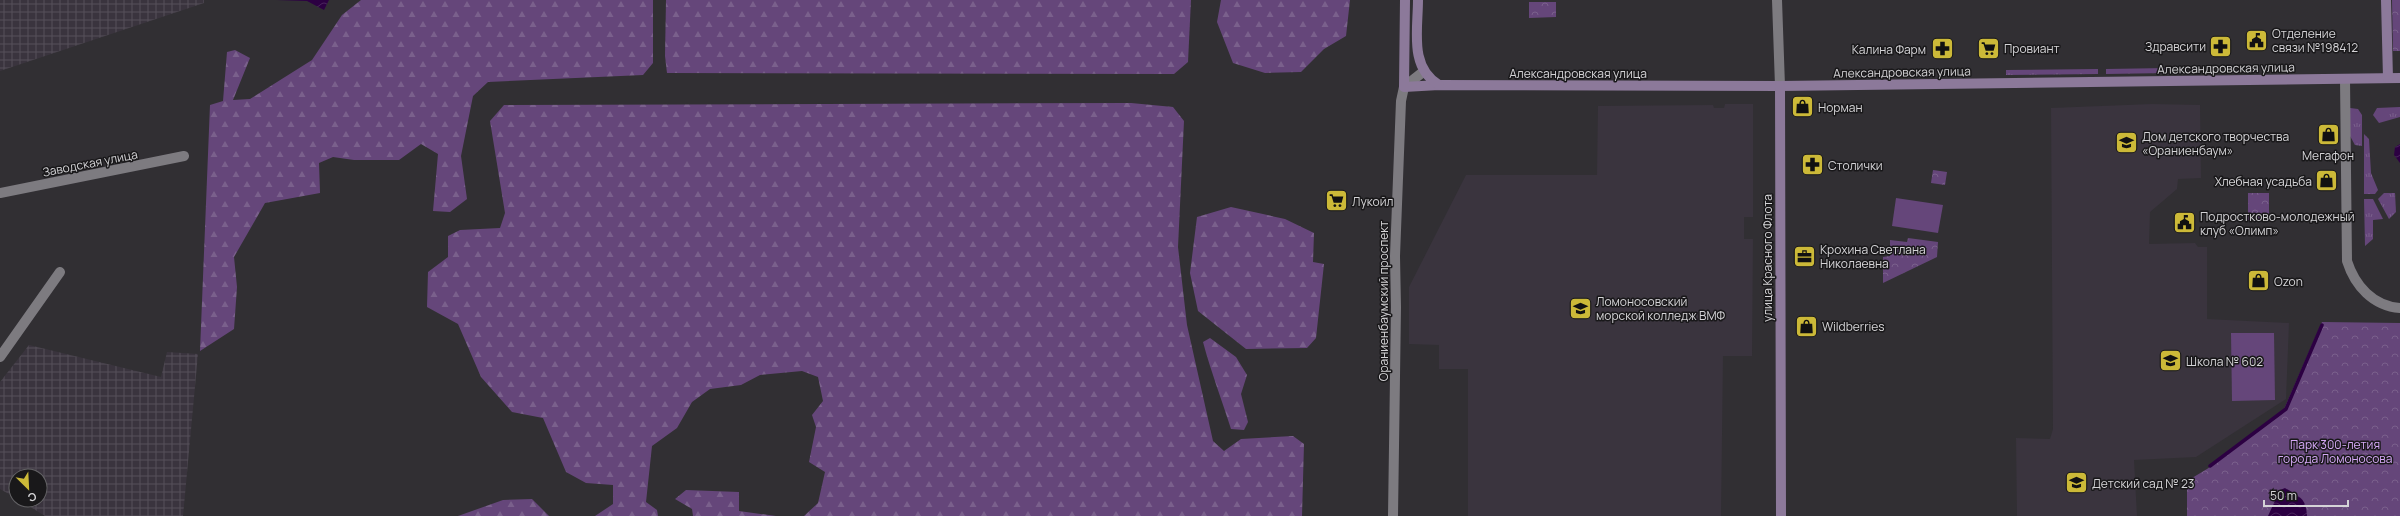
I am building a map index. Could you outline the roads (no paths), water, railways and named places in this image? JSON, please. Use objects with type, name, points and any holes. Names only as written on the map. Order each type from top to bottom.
[{"type":"main road","name":"Ораниенбаумский проспект","points":[[1404,87],[1405,0]]},
{"type":"main road","points":[[1418,0],[1417,55],[1424,72],[1439,85]]},
{"type":"main road","points":[[2386,0],[2388,78]]},
{"type":"main road","name":"Александровская улица","points":[[1404,87],[1439,85],[1780,86],[2400,78]]},
{"type":"main road","name":"улица Красного Флота","points":[[1780,86],[1781,516]]},
{"type":"street","name":"улица Красного Флота","points":[[1777,0],[1780,86]]},
{"type":"street","points":[[1404,87],[1424,72]]},
{"type":"street","points":[[2345,79],[2347,261],[2355,281],[2362,290],[2381,303],[2400,308]]},
{"type":"street","name":"Ораниенбаумский проспект","points":[[1393,516],[1396,308],[1395,256],[1401,101],[1404,87]]},
{"type":"street","name":"Заводская улица","points":[[0,193],[184,156]]},
{"type":"street","points":[[0,357],[60,272]]},
{"type":"water","points":[[276,0],[329,0],[324,10],[307,1]]},
{"type":"water","points":[[2400,144],[2400,163],[2394,155],[2395,147]]},
{"type":"water","points":[[2285,488],[2304,502],[2307,516],[2268,516],[2280,490]]},
{"type":"waterway","points":[[2210,466],[2286,409],[2322,325]]},
{"type":"place","name":"Отделение связи №198412","points":[[2256,40]]},
{"type":"place","name":"Здравсити","points":[[2221,46]]},
{"type":"place","name":"Провиант","points":[[1988,48]]},
{"type":"place","name":"Калина Фарм","points":[[1942,49]]},
{"type":"place","name":"Норман","points":[[1803,107]]},
{"type":"place","name":"Мегафон","points":[[2328,134]]},
{"type":"place","name":"Дом детского творчества «Ораниенбаум»","points":[[2126,143]]},
{"type":"place","name":"Столички","points":[[1813,165]]},
{"type":"place","name":"Хлебная усадьба","points":[[2327,181]]},
{"type":"place","name":"Лукойл","points":[[1337,201]]},
{"type":"place","name":"Подростково-молодежный клуб «Олимп»","points":[[2185,223]]},
{"type":"place","name":"Крохина Светлана Николаевна","points":[[1805,256]]},
{"type":"place","name":"Ozon","points":[[2259,281]]},
{"type":"place","name":"Ломоносовский морской колледж ВМФ","points":[[1581,308]]},
{"type":"place","name":"Wildberries","points":[[1807,326]]},
{"type":"place","name":"Школа № 602","points":[[2170,361]]},
{"type":"place","name":"Детский сад № 23","points":[[2076,483]]},
{"type":"park label","name":"Парк 300-летия города Ломоносова","points":[[2335,451]]}]
